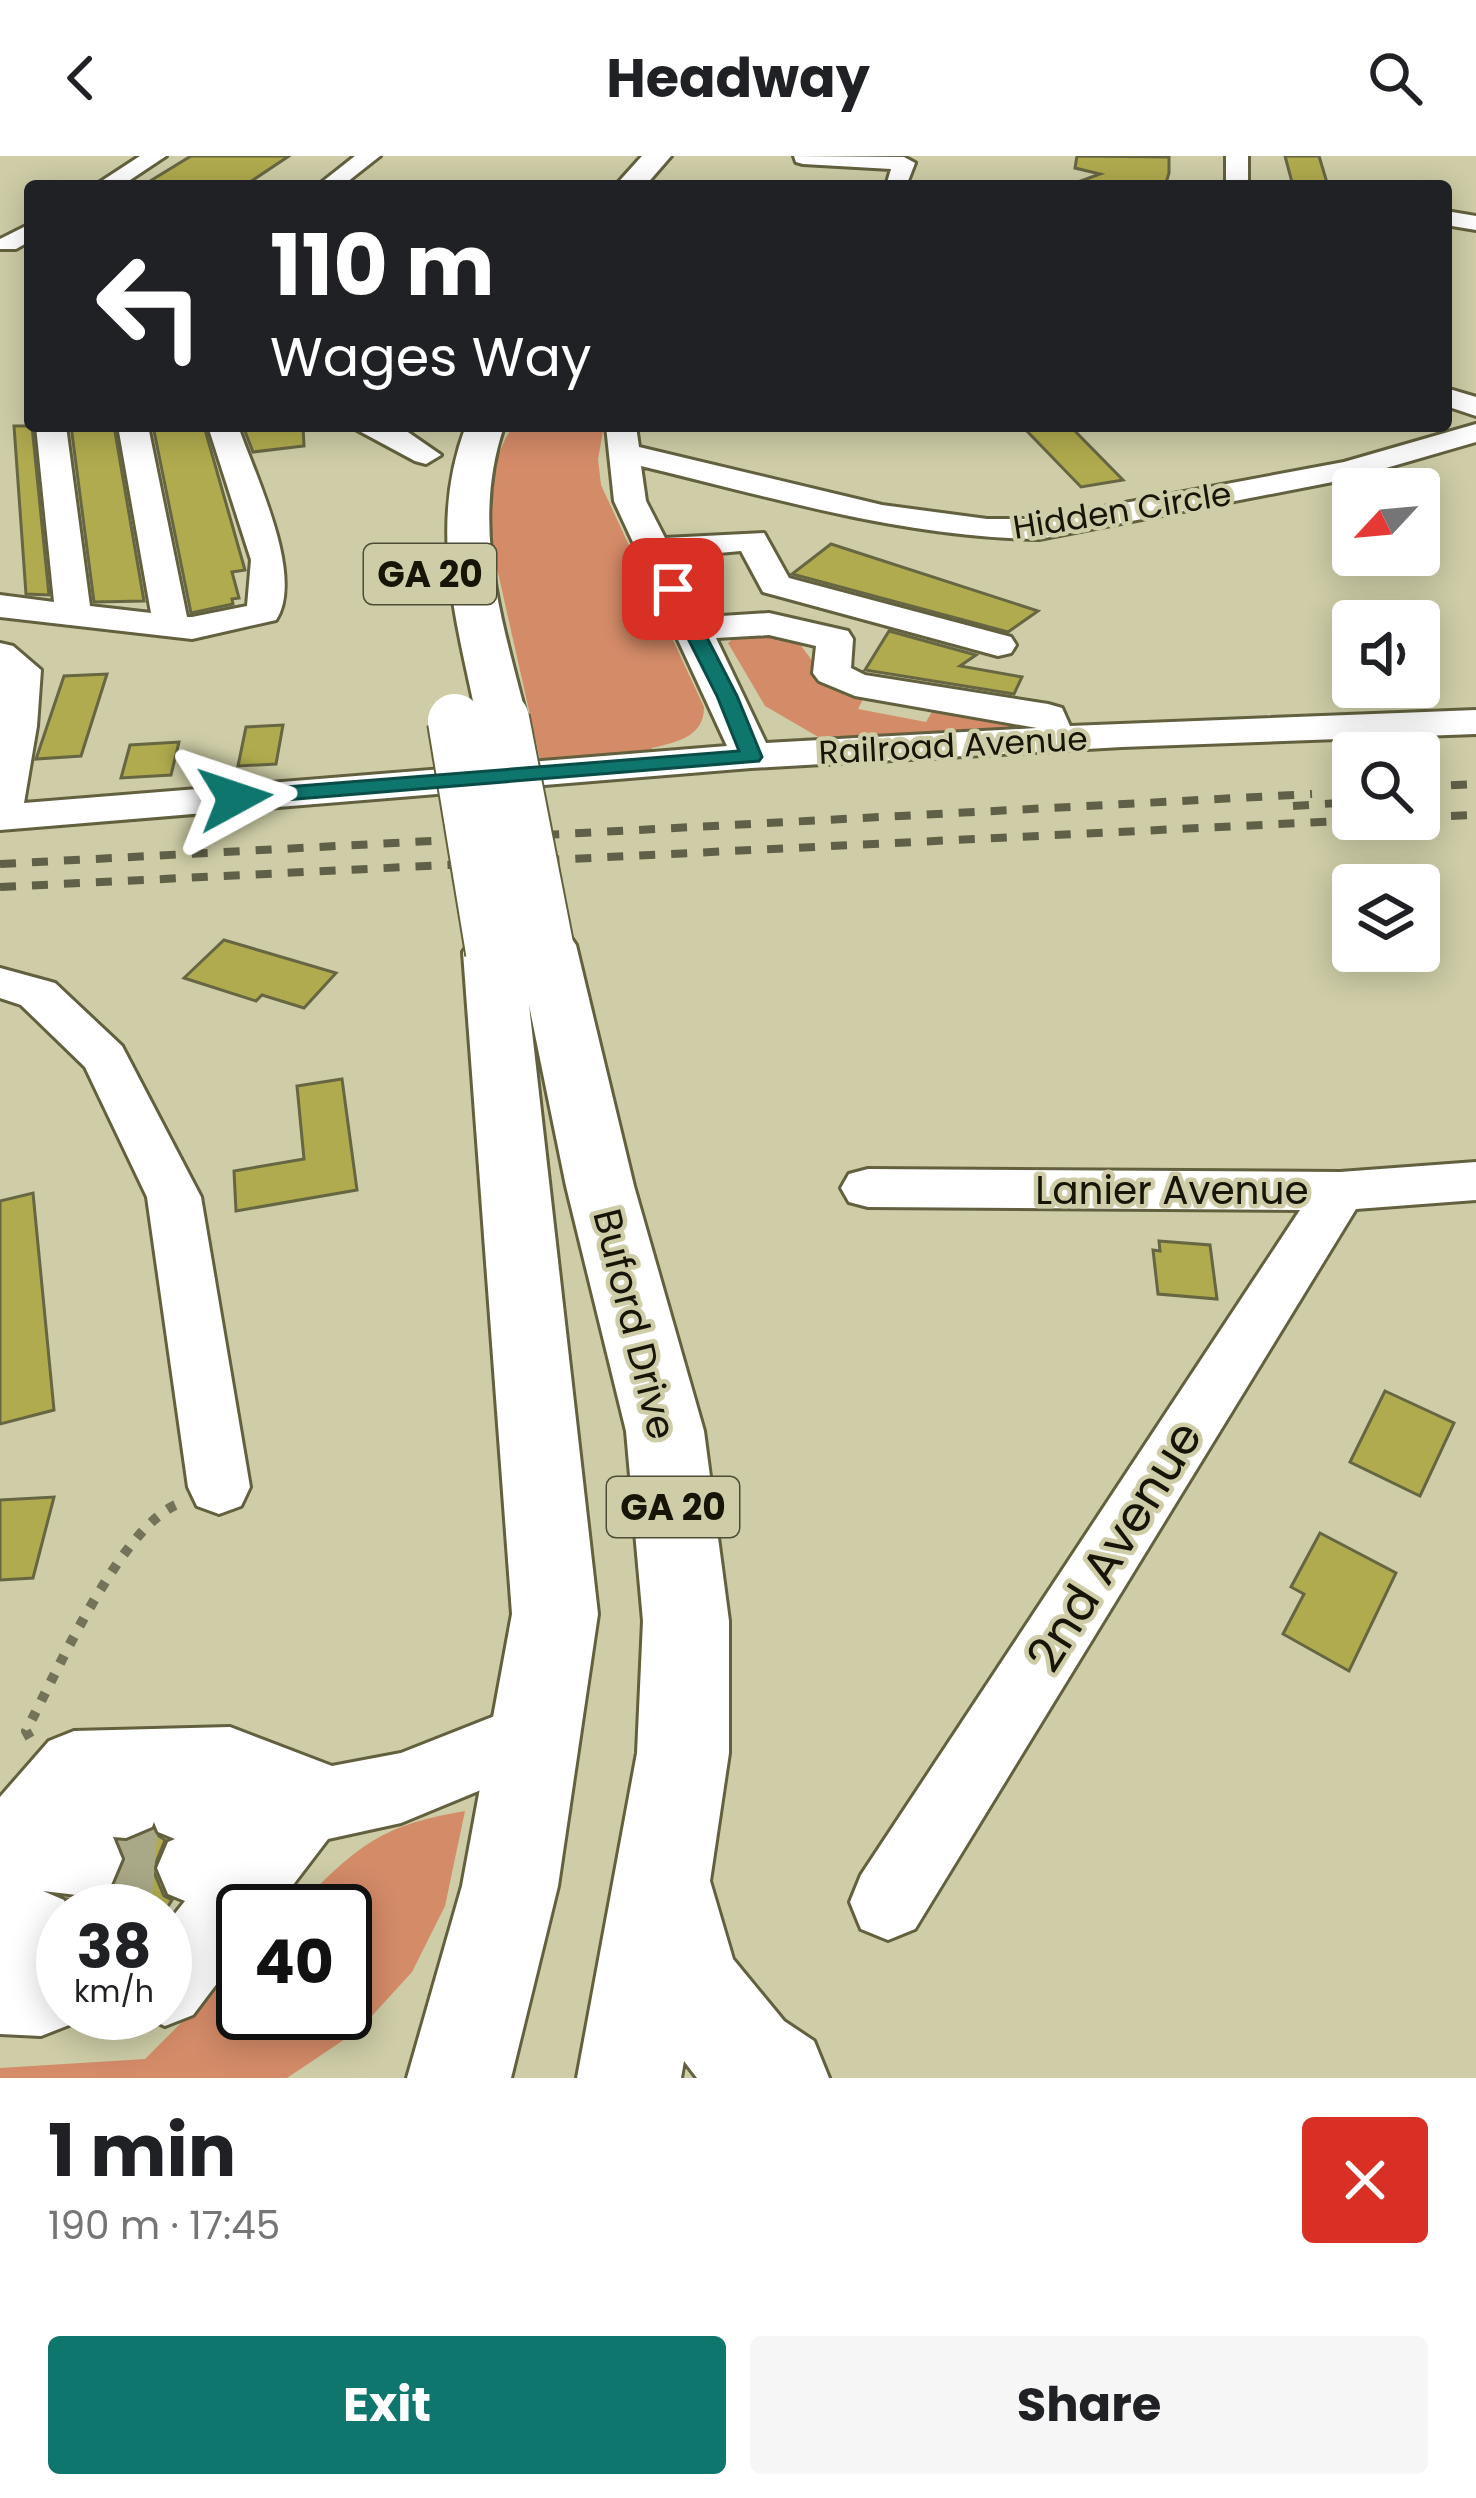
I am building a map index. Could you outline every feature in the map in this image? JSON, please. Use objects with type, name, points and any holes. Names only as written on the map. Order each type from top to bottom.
[{"type":"highway","points":[[635,180],[657,156]]},
{"type":"highway","name":"GA 20","points":[[462,691],[463,523],[472,453],[482,432]]},
{"type":"highway","name":"GA 20","points":[[425,478],[462,691]]},
{"type":"highway","name":"Buford Drive","points":[[462,691],[520,948],[600,1186],[665,1432],[686,1621],[683,1753],[629,2078]]},
{"type":"highway","name":"Buford Drive","points":[[459,2078],[510,1886],[555,1614],[520,948]]},
{"type":"highway","points":[[665,1875],[688,1984],[746,2059],[777,2078]]},
{"type":"street","points":[[115,180],[155,156]]},
{"type":"street","points":[[336,180],[369,156]]},
{"type":"street","points":[[804,157],[904,163],[898,180]]},
{"type":"street","points":[[52,432],[73,615]]},
{"type":"street","points":[[0,607],[192,628],[264,613],[268,560],[217,432]]},
{"type":"street","points":[[384,432],[425,478]]},
{"type":"street","name":"Hidden Circle","points":[[623,440],[867,511],[999,531],[1039,530],[1348,470],[1476,434]]},
{"type":"street","points":[[142,435],[171,626]]},
{"type":"street","points":[[623,440],[629,501],[752,757]]},
{"type":"street","points":[[652,549],[752,540],[775,585],[998,645]]},
{"type":"street","points":[[693,629],[769,624],[835,639],[832,673],[855,686],[1055,713]]},
{"type":"street","points":[[0,654],[22,670],[9,727],[0,817]]},
{"type":"street","name":"Railroad Avenue","points":[[0,817],[752,757],[1055,713],[1476,722]]},
{"type":"street","points":[[0,983],[38,994],[104,1058],[174,1197],[219,1487]]},
{"type":"street","name":"Lanier Avenue","points":[[868,1188],[1340,1191],[1476,1180]]},
{"type":"street","name":"2nd Avenue","points":[[888,1902],[1340,1191]]},
{"type":"street","points":[[105,1884],[317,1807],[401,1788],[538,1732]]},
{"type":"street","points":[[101,1884],[230,1761],[317,1807]]},
{"type":"path","points":[[98,1884],[26,1731],[104,1582],[164,1510],[219,1487]]},
{"type":"shaded area","points":[[510,432],[603,432],[598,459],[601,485],[704,707],[694,732],[652,748],[651,755],[541,764],[490,537],[491,493]]},
{"type":"shaded area","points":[[765,633],[797,640],[829,684],[864,697],[858,709],[926,722],[933,710],[940,710],[1041,726],[820,738],[765,706],[728,643],[735,637]]},
{"type":"shaded area","points":[[465,1811],[445,1906],[412,1972],[372,2016],[372,1884],[321,1884],[369,1843],[434,1817]]},
{"type":"shaded area","points":[[216,1988],[216,2040],[344,2040],[287,2078],[0,2078],[0,2068],[145,2059],[164,2040],[192,2040],[192,2012]]},
{"type":"building","points":[[191,156],[289,156],[253,180],[152,180]]},
{"type":"building","points":[[1077,156],[1169,157],[1167,180],[1084,180],[1100,174],[1075,168]]},
{"type":"building","points":[[1285,156],[1319,156],[1326,180],[1291,180]]},
{"type":"building","points":[[14,426],[33,432],[49,595],[26,594]]},
{"type":"building","points":[[72,432],[115,432],[144,601],[94,602]]},
{"type":"building","points":[[154,432],[206,432],[245,570],[232,572],[239,598],[232,599],[233,604],[191,613]]},
{"type":"building","points":[[245,432],[303,432],[304,446],[253,452]]},
{"type":"building","points":[[1028,432],[1076,432],[1123,480],[1081,487]]},
{"type":"building","points":[[831,544],[1038,611],[1008,632],[792,574]]},
{"type":"building","points":[[889,631],[976,655],[960,666],[1022,677],[1014,694],[865,670]]},
{"type":"building","points":[[107,674],[81,756],[36,759],[64,676]]},
{"type":"building","points":[[283,725],[276,764],[238,766],[246,727]]},
{"type":"building","points":[[179,742],[171,775],[121,778],[130,745]]},
{"type":"building","points":[[224,940],[336,973],[304,1008],[262,995],[256,1001],[184,978]]},
{"type":"building","points":[[342,1079],[357,1190],[236,1211],[234,1171],[304,1159],[297,1086]]},
{"type":"building","points":[[33,1193],[54,1410],[0,1424],[0,1201]]},
{"type":"building","points":[[1159,1241],[1210,1245],[1217,1299],[1158,1294],[1153,1250],[1160,1251]]},
{"type":"building","points":[[1385,1391],[1454,1423],[1420,1496],[1350,1462]]},
{"type":"building","points":[[54,1497],[33,1578],[0,1580],[0,1500]]},
{"type":"building","points":[[1320,1533],[1396,1573],[1349,1671],[1283,1634],[1304,1594],[1291,1587]]},
{"type":"building","points":[[153,1832],[165,1840],[153,1870],[159,1884],[116,1884],[126,1861],[120,1842]]},
{"type":"tunnel","points":[[85,1859],[194,1868]]},
{"type":"railway","points":[[1440,786],[1476,784]]},
{"type":"railway","points":[[0,864],[1312,794]]},
{"type":"railway","points":[[1293,806],[1332,803]]},
{"type":"railway","points":[[1440,816],[1476,815]]},
{"type":"railway","points":[[0,887],[1332,821]]},
{"type":"route","points":[[235,798],[752,757],[673,589]]}]
